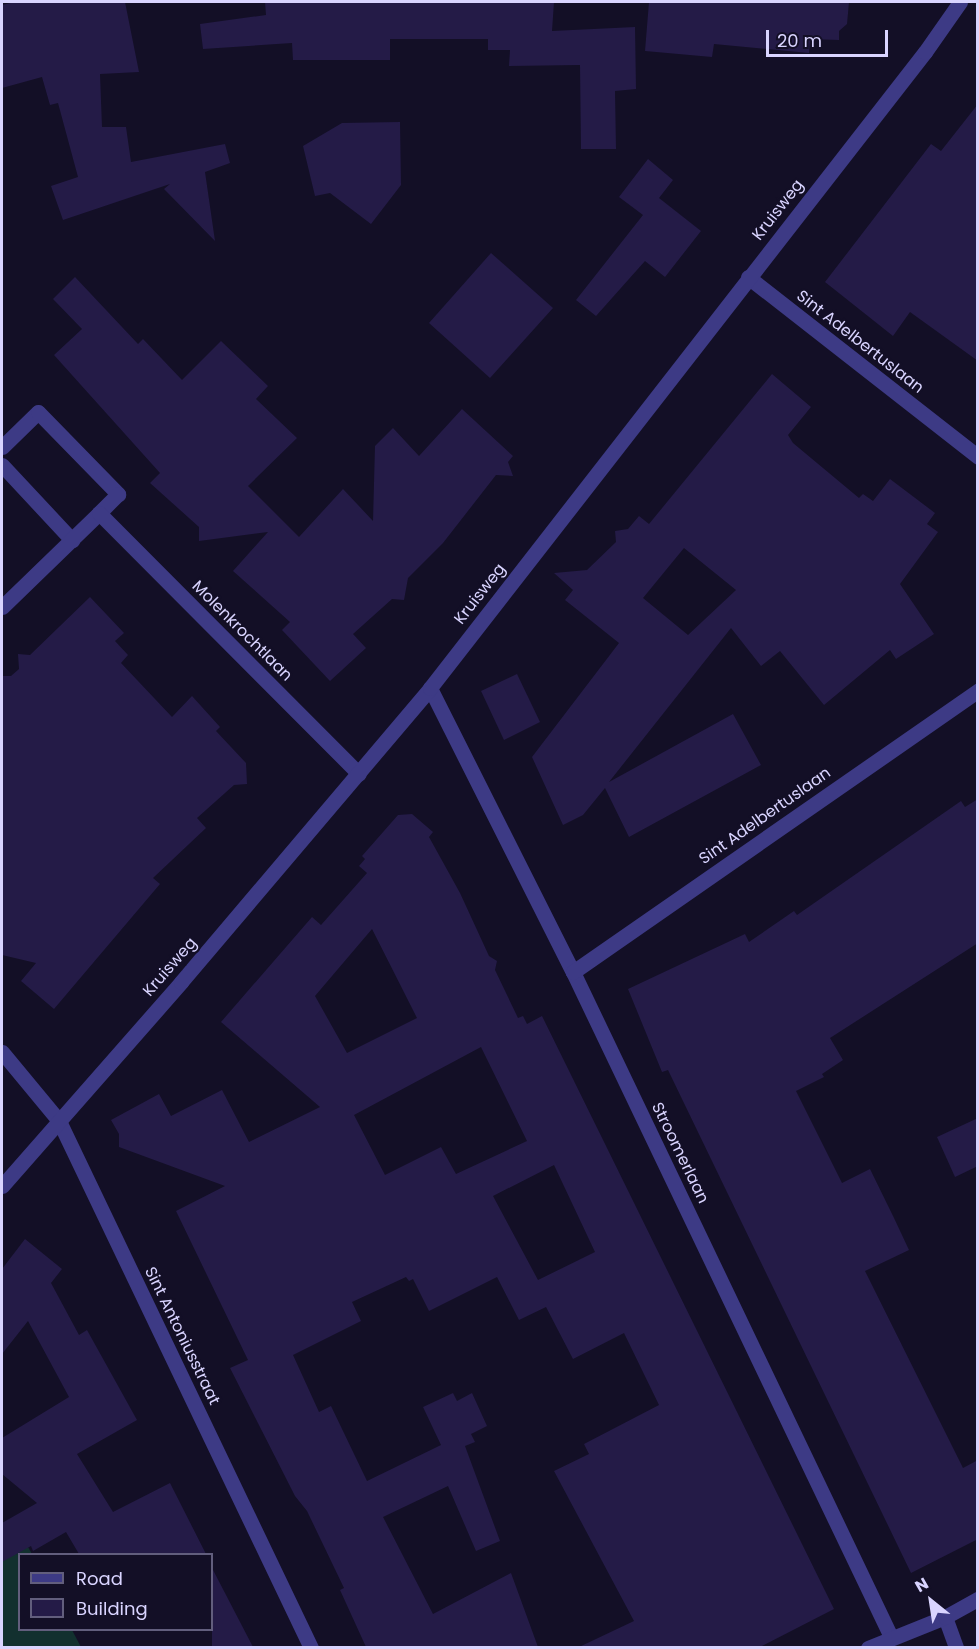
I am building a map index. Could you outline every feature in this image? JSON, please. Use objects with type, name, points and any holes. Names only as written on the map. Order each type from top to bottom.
[{"type":"street","name":"Kruisweg","points":[[2,1186],[359,774],[430,688],[748,277],[926,52],[960,2]]},
{"type":"street","name":"Sint Adelbertuslaan","points":[[748,277],[978,457]]},
{"type":"street","points":[[2,447],[38,412],[118,494],[2,607]]},
{"type":"street","points":[[2,465],[72,540]]},
{"type":"street","name":"Molenkrochtlaan","points":[[99,513],[359,774]]},
{"type":"street","name":"Stroomerlaan","points":[[430,688],[573,972],[891,1637]]},
{"type":"street","name":"Sint Adelbertuslaan","points":[[573,972],[978,690]]},
{"type":"street","name":"Sint Antoniusstraat","points":[[2,1052],[59,1121],[311,1647]]},
{"type":"street","points":[[868,1647],[945,1617],[978,1599]]},
{"type":"street","points":[[945,1617],[956,1647]]},
{"type":"green space","points":[[28,1547],[31,1553],[18,1553],[18,1631],[73,1631],[81,1647],[2,1648],[2,1561]]},
{"type":"building","points":[[15,2],[125,2],[139,72],[100,74],[102,127],[126,127],[131,162],[225,144],[230,163],[205,172],[215,241],[164,189],[170,184],[63,220],[51,186],[78,177],[58,103],[50,105],[42,77],[2,88],[2,5]]},
{"type":"building","points":[[265,2],[554,2],[552,31],[635,27],[636,89],[615,91],[616,149],[581,149],[580,65],[509,66],[510,50],[488,50],[488,39],[390,39],[390,60],[293,60],[292,43],[203,49],[200,24],[266,15]]},
{"type":"building","points":[[649,2],[849,2],[847,24],[839,31],[839,40],[810,39],[809,53],[714,44],[712,57],[645,51]]},
{"type":"building","points":[[978,104],[978,361],[910,312],[893,336],[825,282],[931,144],[941,151]]},
{"type":"building","points":[[400,122],[401,185],[371,224],[330,193],[315,196],[303,146],[342,123]]},
{"type":"building","points":[[648,159],[673,180],[659,198],[701,231],[665,277],[645,261],[596,316],[576,300],[643,215],[619,197]]},
{"type":"building","points":[[491,253],[553,308],[490,378],[429,323]]},
{"type":"building","points":[[75,277],[138,344],[143,339],[182,380],[221,341],[268,386],[256,399],[297,438],[248,486],[299,537],[343,489],[373,521],[375,446],[393,428],[419,456],[462,409],[513,456],[508,462],[513,476],[496,475],[443,543],[408,578],[404,600],[392,599],[353,634],[366,648],[330,681],[282,630],[290,622],[233,571],[268,532],[199,541],[199,527],[150,483],[160,473],[54,355],[82,329],[53,299]]},
{"type":"building","points":[[772,374],[811,407],[788,435],[793,443],[859,498],[863,494],[873,501],[890,479],[935,513],[927,524],[938,532],[900,584],[934,634],[896,659],[890,650],[824,705],[780,651],[761,666],[731,628],[609,782],[733,714],[761,765],[629,837],[605,788],[583,815],[563,825],[532,757],[619,643],[565,600],[573,590],[554,573],[587,570],[616,542],[615,531],[628,529],[639,516],[649,524]],"holes":[[[684,548],[736,590],[688,635],[643,598]]]},
{"type":"building","points":[[90,597],[124,633],[115,641],[128,655],[121,663],[172,717],[192,696],[220,727],[216,731],[246,763],[247,784],[234,785],[197,818],[206,828],[153,878],[160,884],[54,1009],[21,981],[36,963],[2,955],[2,676],[11,676],[19,669],[18,654],[30,655]]},
{"type":"building","points":[[517,674],[540,722],[504,740],[481,691]]},
{"type":"building","points":[[978,799],[978,943],[830,1038],[843,1060],[822,1074],[824,1077],[796,1091],[842,1183],[870,1169],[909,1250],[865,1271],[963,1468],[978,1460],[978,1539],[911,1573],[668,1070],[662,1072],[628,989],[745,934],[749,942],[794,911],[797,915],[961,801],[965,807]]},
{"type":"building","points":[[412,814],[433,832],[429,837],[460,893],[489,956],[497,961],[495,970],[518,1018],[523,1016],[527,1024],[542,1016],[834,1609],[760,1647],[579,1647],[634,1621],[554,1471],[589,1454],[584,1444],[659,1405],[624,1333],[573,1359],[546,1307],[519,1320],[497,1277],[429,1311],[413,1279],[409,1281],[406,1277],[352,1302],[361,1321],[293,1355],[319,1412],[331,1406],[367,1481],[441,1445],[423,1407],[453,1393],[457,1401],[472,1393],[487,1426],[471,1434],[475,1442],[465,1446],[500,1541],[476,1551],[448,1486],[383,1517],[433,1614],[511,1573],[538,1647],[366,1647],[340,1590],[344,1588],[307,1511],[295,1496],[230,1368],[248,1360],[176,1211],[225,1186],[119,1147],[119,1134],[111,1120],[159,1094],[171,1116],[222,1090],[249,1142],[320,1107],[221,1022],[312,917],[321,925],[367,873],[359,866],[365,859],[362,856],[398,815]],"holes":[[[372,929],[417,1018],[347,1053],[315,996]],[[481,1047],[527,1141],[456,1174],[441,1147],[385,1175],[354,1115]],[[554,1165],[595,1252],[538,1280],[493,1196]]]},
{"type":"building","points":[[978,1118],[978,1166],[955,1177],[937,1137]]},
{"type":"building","points":[[25,1239],[62,1269],[51,1283],[79,1335],[87,1330],[137,1420],[77,1454],[113,1512],[170,1483],[205,1553],[78,1553],[66,1532],[33,1551],[31,1546],[2,1562],[2,1523],[37,1503],[2,1474],[2,1438],[69,1397],[28,1321],[2,1354],[2,1269]]},
{"type":"building","points":[[213,1570],[253,1647],[212,1647],[213,1631]]}]
